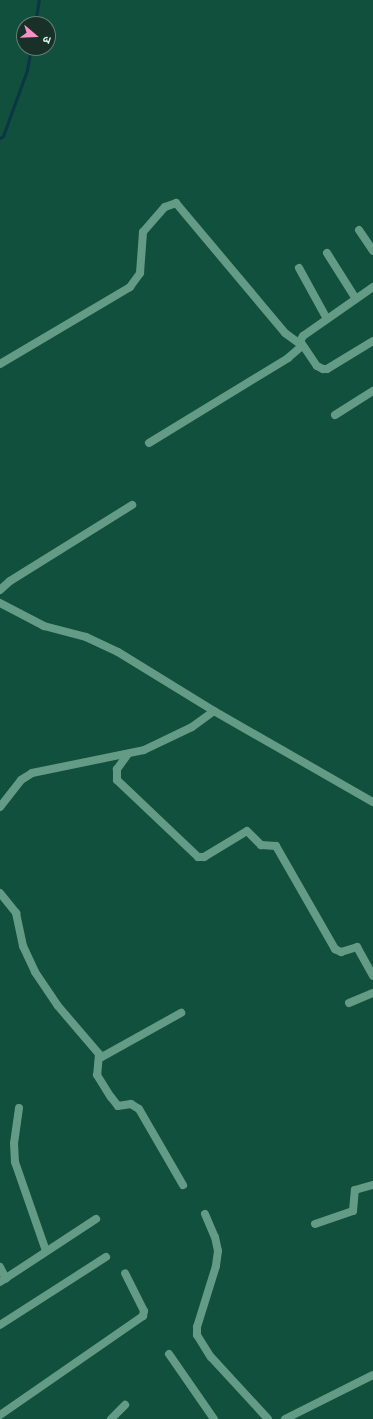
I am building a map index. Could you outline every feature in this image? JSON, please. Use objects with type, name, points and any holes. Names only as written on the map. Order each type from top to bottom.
[{"type":"street","points":[[0,364],[130,287],[140,273],[143,232],[165,207],[176,203],[285,333],[301,345],[320,368],[327,369],[373,340]]},
{"type":"street","points":[[359,230],[373,251]]},
{"type":"street","points":[[327,253],[356,299]]},
{"type":"street","points":[[299,268],[327,319]]},
{"type":"street","points":[[149,442],[288,358],[301,345],[303,336],[373,288]]},
{"type":"street","points":[[335,415],[373,391]]},
{"type":"street","points":[[0,590],[22,573],[132,505]]},
{"type":"street","points":[[0,603],[44,626],[86,637],[118,652],[214,711],[373,802]]},
{"type":"street","points":[[1,801],[21,780],[32,773],[128,754],[168,740],[214,711]]},
{"type":"street","points":[[128,754],[117,769],[117,780],[198,857],[204,857],[247,831],[259,844],[276,846],[335,949],[341,952],[357,947],[373,976]]},
{"type":"street","points":[[0,893],[16,913],[23,946],[35,972],[100,1058]]},
{"type":"street","points":[[349,1003],[373,992]]},
{"type":"street","points":[[181,1013],[100,1058],[96,1068],[97,1075],[111,1098],[118,1106],[131,1104],[139,1109],[183,1186]]},
{"type":"street","points":[[19,1108],[14,1143],[15,1162],[46,1251]]},
{"type":"street","points":[[315,1224],[354,1212],[355,1190],[373,1185]]},
{"type":"street","points":[[205,1214],[215,1237],[218,1251],[216,1266],[197,1327],[197,1335],[211,1357],[268,1419]]},
{"type":"street","points":[[0,1267],[3,1280],[96,1219]]},
{"type":"street","points":[[0,1325],[106,1257]]},
{"type":"street","points":[[0,1415],[143,1316],[144,1311],[125,1273]]},
{"type":"street","points":[[169,1354],[214,1419]]},
{"type":"street","points":[[285,1419],[373,1375]]},
{"type":"street","points":[[111,1419],[125,1405]]},
{"type":"street","points":[[303,1410],[306,1419]]},
{"type":"waterway","points":[[36,16],[39,0]]},
{"type":"waterway","points":[[0,138],[3,136],[27,70],[30,56]]}]
